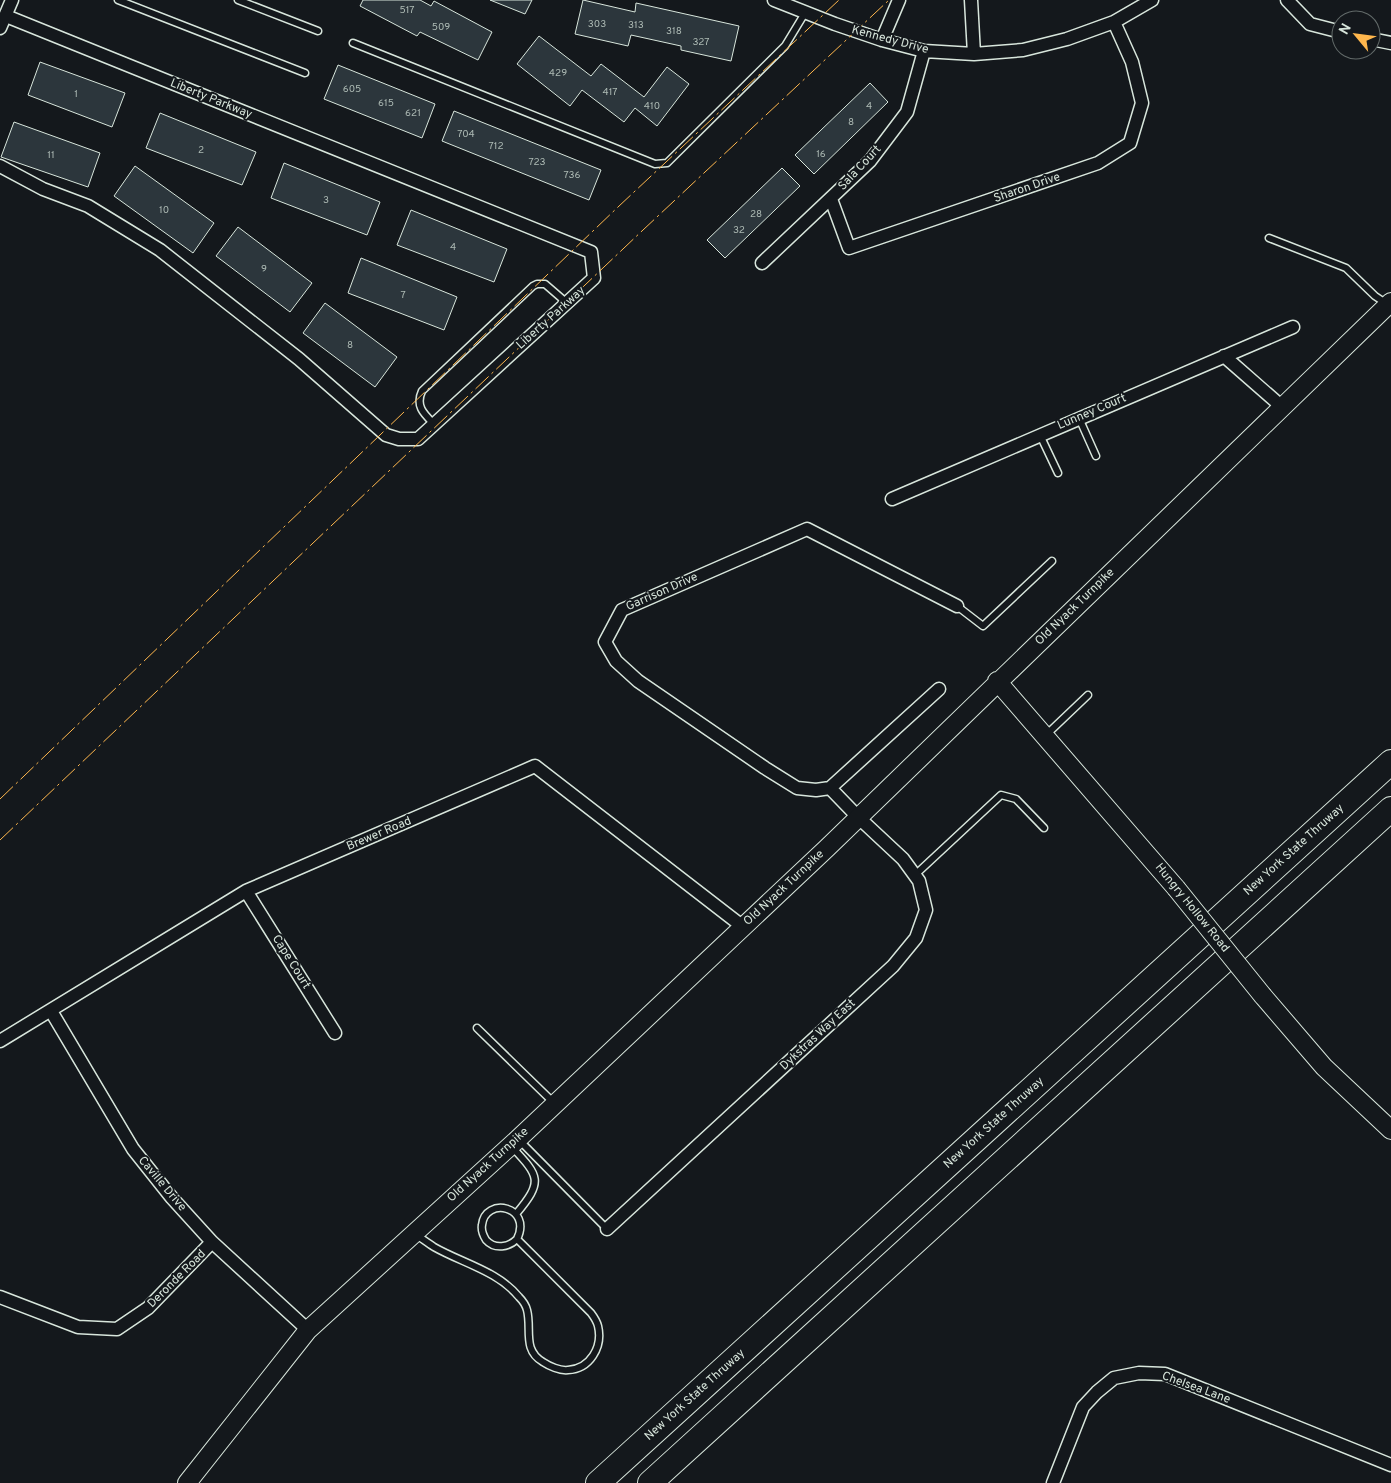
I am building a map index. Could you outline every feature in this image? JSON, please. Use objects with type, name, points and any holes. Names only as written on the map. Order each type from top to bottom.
[{"type":"highway","name":"New York State Thruway","points":[[598,1483],[1391,762]]},
{"type":"highway","points":[[650,1483],[1391,809]]},
{"type":"street","points":[[0,28],[12,0]]},
{"type":"street","name":"Kennedy Drive","points":[[774,0],[882,40],[924,51],[974,54],[1023,50],[1067,39],[1114,22],[1152,0]]},
{"type":"street","points":[[882,40],[899,0]]},
{"type":"street","points":[[970,0],[974,54]]},
{"type":"street","points":[[1287,0],[1310,24],[1331,29]]},
{"type":"street","name":"Liberty Parkway","points":[[0,166],[42,189],[88,206],[160,250],[299,359],[386,435],[399,439],[418,439],[594,278],[591,252],[6,16]]},
{"type":"street","name":"Sharon Drive","points":[[831,199],[849,248],[1098,163],[1130,142],[1142,104],[1132,62],[1114,22]]},
{"type":"street","name":"Sala Court","points":[[762,263],[870,161],[907,112],[924,51]]},
{"type":"street","name":"Old Nyack Turnpike","points":[[186,1483],[308,1330],[555,1104],[858,818],[1281,406],[1388,307]]},
{"type":"street","name":"Lunney Court","points":[[892,499],[1292,327]]},
{"type":"street","points":[[1224,356],[1281,406]]},
{"type":"street","name":"Garrison Drive","points":[[830,788],[816,790],[796,788],[638,681],[616,661],[605,642],[622,610],[807,529],[958,606]]},
{"type":"street","name":"Hungry Hollow Road","points":[[997,681],[1176,888],[1263,996],[1324,1067],[1391,1130]]},
{"type":"street","points":[[858,818],[830,788],[938,689]]},
{"type":"street","name":"Brewer Road","points":[[0,1041],[246,891],[535,766],[742,926]]},
{"type":"street","name":"Dykstras Way East","points":[[607,1229],[893,966],[916,938],[926,910],[919,881],[903,859],[858,818]]},
{"type":"street","name":"Cape Court","points":[[246,891],[335,1033]]},
{"type":"street","name":"Caville Drive","points":[[51,1011],[133,1149],[172,1198],[212,1242],[308,1330]]},
{"type":"street","name":"Deronde Road","points":[[0,1297],[78,1327],[117,1329],[148,1308],[212,1242]]},
{"type":"street","name":"Chelsea Lane","points":[[1053,1483],[1083,1407],[1114,1378],[1139,1373],[1165,1374],[1391,1465]]},
{"type":"lane","points":[[118,0],[305,73]]},
{"type":"lane","points":[[238,0],[318,31]]},
{"type":"lane","points":[[354,43],[655,164],[666,163],[785,46],[805,13]]},
{"type":"lane","points":[[1269,238],[1346,268],[1388,307]]},
{"type":"lane","points":[[434,424],[420,409],[419,397],[422,391],[533,286],[545,284],[567,304]]},
{"type":"lane","points":[[1079,418],[1096,456]]},
{"type":"lane","points":[[1040,434],[1058,473]]},
{"type":"lane","points":[[958,606],[983,626],[1052,561]]},
{"type":"lane","points":[[1045,736],[1088,694]]},
{"type":"lane","points":[[915,875],[1001,795],[1016,799],[1044,828]]},
{"type":"lane","points":[[476,1028],[555,1104]]},
{"type":"lane","points":[[514,1142],[607,1229]]},
{"type":"lane","points":[[514,1142],[535,1177],[534,1188],[528,1200],[516,1214]]},
{"type":"lane","points":[[498,1208],[511,1210],[516,1214],[521,1226],[517,1239],[507,1246],[495,1246],[485,1238],[482,1226],[486,1214],[498,1208]]},
{"type":"lane","points":[[414,1233],[434,1247],[473,1265],[501,1281],[519,1297],[527,1310],[528,1340],[532,1352],[541,1361],[552,1367],[567,1370],[583,1366],[595,1355],[600,1338],[598,1325],[591,1313],[517,1239]]},
{"type":"building","points":[[363,0],[420,0],[431,6],[434,1],[492,32],[478,60],[420,32],[417,36],[360,6]]},
{"type":"building","points":[[490,0],[532,0],[525,14]]},
{"type":"building","points":[[583,0],[635,12],[636,3],[739,26],[731,61],[681,50],[681,46],[631,35],[628,46],[575,34]]},
{"type":"building","points":[[539,36],[591,76],[601,64],[644,97],[667,67],[689,84],[657,126],[635,108],[624,122],[582,90],[570,106],[517,64]]},
{"type":"building","points":[[40,62],[125,93],[112,127],[28,95]]},
{"type":"building","points":[[338,65],[435,104],[422,138],[324,99]]},
{"type":"building","points":[[870,83],[888,102],[814,174],[795,155]]},
{"type":"building","points":[[454,111],[601,170],[589,200],[442,141]]},
{"type":"building","points":[[160,113],[256,152],[242,185],[146,148]]},
{"type":"building","points":[[14,122],[100,153],[88,187],[1,157]]},
{"type":"building","points":[[284,163],[380,202],[367,235],[271,198]]},
{"type":"building","points":[[135,166],[214,223],[193,253],[114,196]]},
{"type":"building","points":[[782,168],[800,186],[725,258],[707,240]]},
{"type":"building","points":[[411,210],[507,249],[494,282],[397,245]]},
{"type":"building","points":[[238,227],[312,283],[290,312],[216,256]]},
{"type":"building","points":[[361,258],[457,297],[444,330],[348,293]]},
{"type":"building","points":[[325,303],[397,357],[375,387],[303,333]]},
{"type":"power","points":[[0,799],[618,207],[839,0]]},
{"type":"power","points":[[0,840],[643,230],[889,0]]}]
